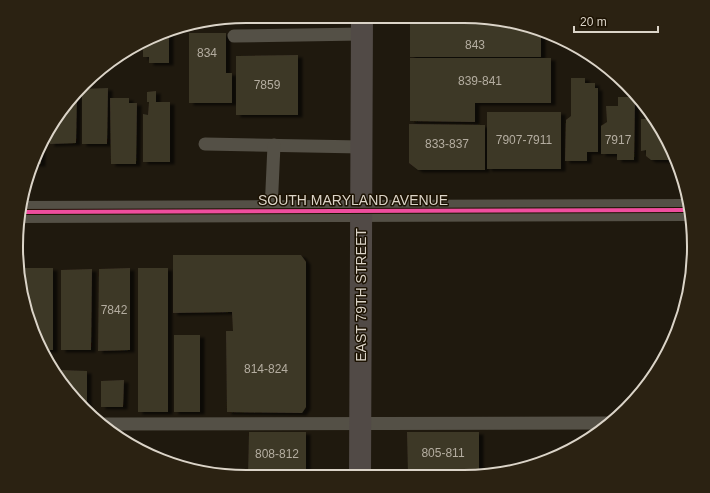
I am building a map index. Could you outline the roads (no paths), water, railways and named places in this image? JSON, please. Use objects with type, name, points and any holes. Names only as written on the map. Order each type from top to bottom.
[{"type":"main road","name":"EAST 79TH STREET","points":[[360,470],[362,26]]},
{"type":"street","name":"SOUTH MARYLAND AVENUE","points":[[26,212],[684,210]]},
{"type":"lane","points":[[234,36],[362,26]]},
{"type":"lane","points":[[205,144],[361,147]]},
{"type":"lane","points":[[271,211],[274,145]]},
{"type":"lane","points":[[110,424],[602,422]]}]
